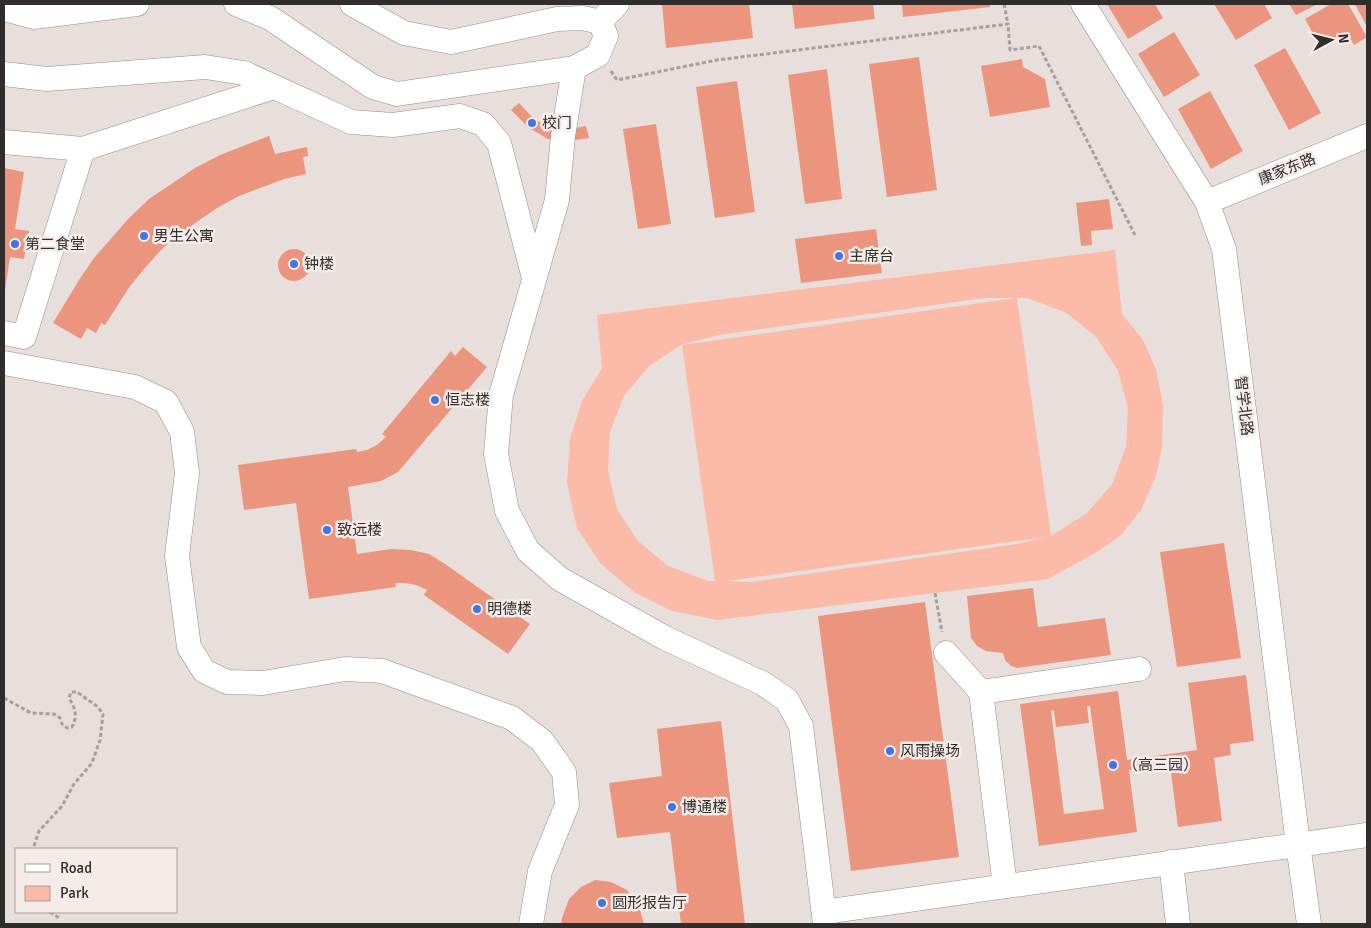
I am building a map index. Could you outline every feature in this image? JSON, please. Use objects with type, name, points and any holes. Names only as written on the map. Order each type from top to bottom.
[{"type":"street","points":[[4,9],[34,17],[137,4]]},
{"type":"street","points":[[236,4],[270,18],[373,87],[397,94],[574,68],[598,55],[606,36],[600,22]]},
{"type":"street","points":[[352,4],[404,34],[451,42],[557,19],[583,18],[600,22]]},
{"type":"street","points":[[600,22],[617,4]]},
{"type":"street","name":"智学北路","points":[[1083,4],[1207,202],[1224,249],[1309,924]]},
{"type":"street","points":[[4,74],[47,79],[205,67],[244,74],[351,122],[393,125],[460,116],[483,124],[499,142],[534,278]]},
{"type":"street","points":[[574,68],[563,136],[557,200],[501,395],[496,454],[507,512],[528,551],[560,580],[665,638],[762,683],[787,700],[801,726],[824,918],[1005,886],[1367,835]]},
{"type":"street","points":[[4,142],[83,149],[274,87]]},
{"type":"street","name":"康家东路","points":[[1207,202],[1367,136]]},
{"type":"street","points":[[4,333],[24,337],[83,149]]},
{"type":"street","points":[[4,363],[135,387],[166,402],[182,432],[188,473],[177,556],[189,647],[204,671],[228,682],[263,684],[345,669],[382,671],[512,718],[542,741],[564,772],[567,805],[540,871],[531,924]]},
{"type":"street","points":[[946,654],[981,692],[1005,886]]},
{"type":"street","points":[[981,692],[1139,669]]},
{"type":"street","points":[[1170,862],[1178,924]]},
{"type":"path","points":[[1004,4],[1010,50],[1040,46],[1135,235]]},
{"type":"path","points":[[598,55],[617,80],[717,60],[1008,24]]},
{"type":"path","points":[[935,593],[946,654]]},
{"type":"path","points":[[4,698],[31,713],[54,714],[60,718],[62,724],[67,728],[72,727],[76,720],[75,707],[69,698],[71,692],[77,692],[98,707],[103,714],[100,740],[92,763],[74,784],[62,806],[39,831],[34,848]]},
{"type":"path","points":[[52,913],[59,918]]},
{"type":"green space","points":[[1115,250],[1122,314],[1143,340],[1156,369],[1163,406],[1162,447],[1156,476],[1141,510],[1121,535],[1097,552],[1048,579],[717,620],[672,611],[634,592],[601,564],[577,528],[567,483],[570,439],[582,401],[602,368],[597,315]],"holes":[[[984,298],[1016,298],[682,345],[715,581],[708,581],[668,566],[638,541],[617,509],[608,471],[610,432],[624,396],[649,366],[681,345],[719,335]],[[1017,298],[1027,298],[1067,313],[1097,338],[1118,371],[1128,408],[1126,447],[1112,484],[1087,513],[1051,536]],[[1046,537],[1017,544],[751,582],[727,581]]]},
{"type":"building","points":[[662,4],[749,4],[753,38],[666,48]]},
{"type":"building","points":[[792,4],[873,4],[875,19],[795,29]]},
{"type":"building","points":[[902,4],[990,4],[990,7],[903,17]]},
{"type":"building","points":[[1107,4],[1155,4],[1163,18],[1128,39]]},
{"type":"building","points":[[1214,4],[1264,4],[1272,18],[1236,40]]},
{"type":"building","points":[[1289,4],[1318,4],[1296,15]]},
{"type":"building","points":[[1331,4],[1348,4],[1367,37],[1354,45],[1347,33],[1321,48],[1305,19]]},
{"type":"building","points":[[1355,4],[1367,4],[1367,27]]},
{"type":"building","points":[[1174,32],[1200,75],[1164,97],[1138,54]]},
{"type":"building","points":[[1285,48],[1321,113],[1289,130],[1254,65]]},
{"type":"building","points":[[919,57],[937,190],[887,197],[869,64]]},
{"type":"building","points":[[1022,59],[1023,67],[1045,79],[1050,107],[990,117],[981,66]]},
{"type":"building","points":[[827,69],[842,199],[805,204],[788,75]]},
{"type":"building","points":[[737,81],[755,212],[715,218],[696,87]]},
{"type":"building","points":[[1210,91],[1243,151],[1211,169],[1178,109]]},
{"type":"building","name":"校门","points":[[519,103],[534,119],[550,128],[570,129],[586,126],[589,138],[569,141],[548,139],[529,128],[511,110]]},
{"type":"building","points":[[656,124],[671,224],[638,229],[623,129]]},
{"type":"building","name":"男生公寓","points":[[269,136],[275,154],[307,147],[308,156],[303,157],[306,174],[284,179],[239,196],[217,208],[178,235],[145,268],[130,286],[105,325],[101,323],[96,333],[87,328],[81,339],[53,323],[94,258],[129,218],[149,199],[195,168],[220,155]]},
{"type":"building","name":"第二食堂","points":[[4,168],[24,172],[15,229],[29,231],[24,259],[10,257],[5,290]]},
{"type":"building","points":[[1109,199],[1113,229],[1091,231],[1092,245],[1081,246],[1076,203]]},
{"type":"building","name":"主席台","points":[[876,229],[882,273],[801,283],[795,239]]},
{"type":"building","name":"钟楼","points":[[294,249],[305,254],[310,265],[305,276],[294,281],[283,276],[278,265],[283,254]]},
{"type":"building","points":[[463,347],[487,367],[398,472],[381,481],[348,487],[357,554],[391,549],[411,550],[429,554],[445,564],[530,624],[508,654],[424,595],[427,590],[416,585],[395,583],[396,587],[309,599],[296,503],[244,510],[238,465],[356,449],[357,452],[377,445],[386,437],[382,434],[451,351],[455,356]]},
{"type":"building","points":[[1224,543],[1241,658],[1177,667],[1160,552]]},
{"type":"building","points":[[1033,588],[1038,627],[1105,618],[1111,655],[1017,668],[1011,666],[1005,660],[1003,653],[986,651],[977,646],[971,638],[967,596]]},
{"type":"building","name":"风雨操场","points":[[925,602],[959,857],[851,871],[818,616]]},
{"type":"building","points":[[1246,675],[1254,741],[1230,744],[1231,755],[1214,758],[1222,821],[1178,827],[1170,765],[1129,770],[1137,832],[1039,846],[1020,704],[1118,691],[1127,760],[1197,750],[1188,683]],"holes":[[[1087,706],[1090,706],[1104,809],[1064,814],[1051,711],[1054,710],[1056,727],[1089,723]]]},
{"type":"building","name":"博通楼","points":[[721,721],[745,924],[681,924],[670,832],[617,838],[609,783],[662,776],[657,729]]},
{"type":"building","name":"圆形报告厅","points":[[595,880],[611,882],[627,890],[639,907],[644,924],[561,924],[569,899],[581,887]]},
{"type":"place","name":"校门","points":[[532,123]]},
{"type":"place","name":"男生公寓","points":[[144,236]]},
{"type":"place","name":"第二食堂","points":[[15,244]]},
{"type":"place","name":"主席台","points":[[839,256]]},
{"type":"place","name":"钟楼","points":[[294,264]]},
{"type":"place","name":"恒志楼","points":[[435,400]]},
{"type":"place","name":"致远楼","points":[[327,530]]},
{"type":"place","name":"明德楼","points":[[477,609]]},
{"type":"place","name":"风雨操场","points":[[890,751]]},
{"type":"place","name":"（高三园）","points":[[1113,765]]},
{"type":"place","name":"博通楼","points":[[672,807]]},
{"type":"place","name":"圆形报告厅","points":[[602,903]]}]
